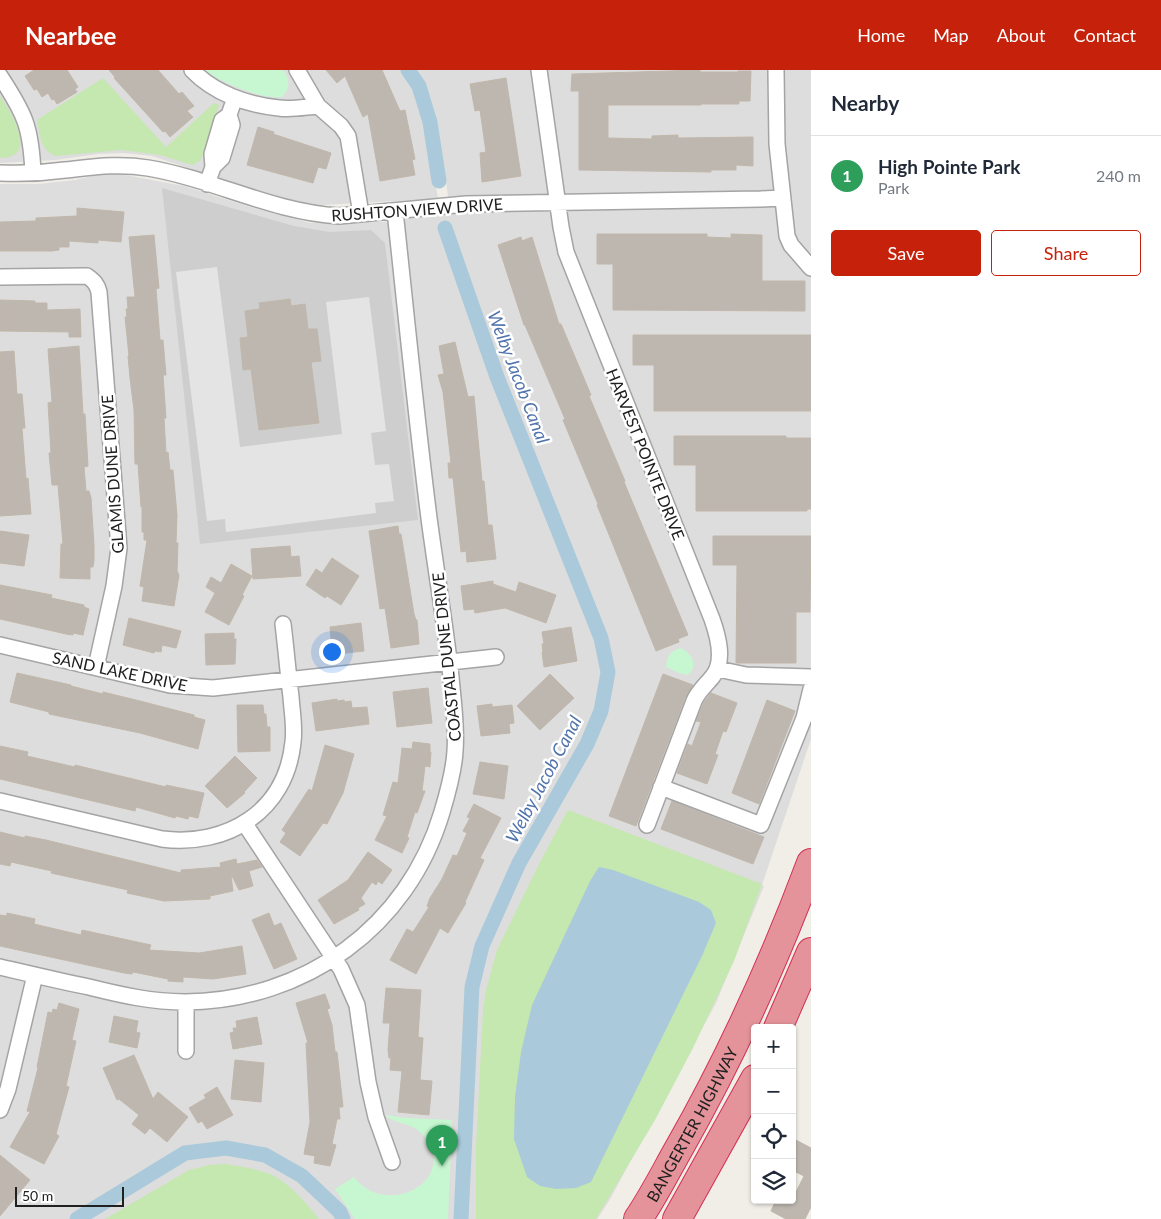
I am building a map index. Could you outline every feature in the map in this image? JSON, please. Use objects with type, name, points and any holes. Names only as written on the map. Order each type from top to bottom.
[{"type":"highway","name":"BANGERTER HIGHWAY","points":[[638,1219],[708,1098],[732,1051],[765,980],[811,863]]},
{"type":"highway","points":[[780,1024],[811,952]]},
{"type":"highway","name":"BANGERTER HIGHWAY","points":[[677,1219],[751,1086]]},
{"type":"street","points":[[192,70],[206,83],[234,98],[281,109],[318,106]]},
{"type":"street","points":[[297,70],[318,106],[341,126],[348,136],[360,214]]},
{"type":"street","name":"HARVEST POINTE DRIVE","points":[[539,70],[563,241],[572,270],[715,627],[719,651],[718,669]]},
{"type":"street","points":[[776,70],[776,144],[788,240],[811,268]]},
{"type":"street","points":[[0,76],[16,100],[26,121],[32,144],[33,173]]},
{"type":"street","points":[[207,184],[213,167],[212,154],[222,120],[229,115],[234,98]]},
{"type":"street","name":"RUSHTON VIEW DRIVE","points":[[0,173],[33,173],[96,166],[130,166],[164,171],[300,212],[329,215],[395,211],[456,204],[782,198]]},
{"type":"street","name":"COASTAL DUNE DRIVE","points":[[0,967],[130,997],[167,1002],[210,1001],[257,992],[303,975],[334,958],[360,939],[389,910],[406,889],[424,858],[438,825],[449,789],[455,751],[454,711],[428,509],[395,211]]},
{"type":"street","name":"GLAMIS DUNE DRIVE","points":[[0,277],[88,276],[98,286],[118,548],[114,586],[96,667]]},
{"type":"street","points":[[0,802],[176,841],[205,839],[245,824],[263,809],[281,783],[288,768],[292,752],[294,731],[283,624]]},
{"type":"street","name":"SAND LAKE DRIVE","points":[[0,645],[170,685],[198,688],[227,688],[496,657]]},
{"type":"street","points":[[647,825],[696,696],[718,669],[746,675],[811,677]]},
{"type":"street","points":[[661,787],[762,826],[804,718],[811,689]]},
{"type":"street","points":[[245,824],[348,982],[357,1005],[368,1082],[376,1117],[392,1162]]},
{"type":"street","points":[[0,1110],[8,1089],[35,975]]},
{"type":"street","points":[[186,1002],[186,1051]]},
{"type":"shaded area","points":[[0,70],[404,70],[418,91],[425,114],[438,199],[320,205],[280,198],[152,156],[124,153],[0,163]]},
{"type":"shaded area","points":[[417,70],[811,70],[811,739],[762,885],[764,886],[716,1003],[609,1201],[597,1219],[0,1219],[0,184],[39,184],[75,180],[102,174],[120,174],[184,186],[310,223],[384,222],[432,211],[450,210],[437,119],[430,96]]},
{"type":"shaded area","points":[[162,188],[294,226],[329,232],[371,230],[385,243],[418,520],[200,544]]},
{"type":"shaded area","points":[[217,267],[240,447],[342,434],[326,302],[369,297],[386,431],[371,433],[375,465],[389,464],[394,501],[375,503],[376,513],[226,532],[225,519],[207,521],[176,272]]},
{"type":"green space","points":[[204,70],[283,70],[287,77],[288,87],[282,97],[252,93],[231,85]]},
{"type":"green space","points":[[103,78],[166,147],[214,103],[219,105],[201,160],[193,165],[160,155],[121,150],[56,156],[51,154],[44,146],[37,120]]},
{"type":"green space","points":[[0,96],[15,123],[20,143],[18,151],[12,156],[0,158]]},
{"type":"green space","points":[[681,648],[693,660],[693,667],[688,675],[666,667],[670,654]]},
{"type":"green space","points":[[568,810],[762,884],[734,961],[693,1048],[655,1120],[596,1219],[476,1219],[476,1148],[483,1010],[486,990],[497,950]]},
{"type":"green space","points":[[385,1115],[452,1120],[448,1219],[355,1219],[335,1189],[354,1177],[367,1189],[383,1195],[399,1195],[414,1190],[426,1180],[433,1168],[433,1153],[424,1136],[415,1128],[394,1121]]},
{"type":"green space","points":[[226,1164],[258,1170],[276,1177],[294,1191],[319,1219],[105,1219],[189,1170],[209,1165]]},
{"type":"water","points":[[599,867],[613,870],[699,902],[711,910],[716,923],[702,956],[591,1182],[576,1188],[556,1189],[540,1186],[527,1177],[514,1139],[515,1097],[521,1052],[532,1005],[590,881]]},
{"type":"building","points":[[34,70],[67,70],[78,87],[75,89],[77,92],[57,104],[48,93],[42,97],[37,89],[34,90],[25,76]]},
{"type":"building","points":[[109,70],[158,70],[179,94],[182,92],[194,106],[187,111],[193,117],[170,137],[165,131],[163,132]]},
{"type":"building","points":[[326,70],[382,70],[400,111],[405,110],[415,159],[412,160],[415,175],[380,181],[368,114],[363,117],[345,76],[337,83]]},
{"type":"building","points":[[700,70],[700,72],[751,71],[750,101],[739,101],[739,104],[608,105],[608,138],[652,139],[652,136],[678,135],[678,138],[753,137],[753,166],[736,165],[736,170],[711,170],[711,172],[579,170],[579,91],[571,91],[572,74]]},
{"type":"building","points":[[506,78],[521,176],[482,182],[480,153],[486,152],[480,110],[475,111],[470,84]]},
{"type":"building","points":[[258,127],[274,132],[273,134],[331,153],[326,169],[318,167],[313,183],[247,165]]},
{"type":"building","points":[[77,208],[124,212],[121,242],[98,240],[98,243],[69,241],[69,247],[59,247],[59,250],[0,251],[0,222],[36,221],[36,218],[77,216]]},
{"type":"building","points":[[597,234],[707,234],[707,237],[731,238],[731,234],[762,235],[762,281],[805,281],[805,311],[613,310],[613,264],[597,264]]},
{"type":"building","points":[[154,235],[159,288],[156,289],[160,340],[163,340],[166,375],[163,375],[166,453],[168,452],[170,470],[173,470],[177,515],[176,543],[178,543],[177,571],[179,575],[174,606],[142,601],[144,587],[140,586],[147,540],[144,540],[144,532],[142,532],[138,464],[135,464],[134,410],[125,317],[127,317],[126,309],[128,309],[127,297],[135,297],[129,237]]},
{"type":"building","points":[[521,237],[522,241],[532,237],[559,324],[561,324],[591,395],[589,396],[688,635],[678,639],[679,642],[656,651],[563,420],[565,419],[524,325],[498,245]]},
{"type":"building","points":[[290,299],[291,306],[305,304],[308,329],[317,329],[321,361],[311,362],[319,423],[259,430],[251,369],[243,370],[240,338],[248,337],[245,311],[260,309],[259,303]]},
{"type":"building","points":[[0,300],[47,303],[47,310],[80,309],[81,337],[69,337],[69,332],[0,331]]},
{"type":"building","points":[[633,335],[811,335],[811,411],[654,411],[654,365],[633,365]]},
{"type":"building","points":[[455,342],[468,397],[474,396],[482,481],[484,481],[488,525],[492,525],[496,559],[467,562],[466,551],[461,552],[453,478],[449,478],[448,463],[451,463],[443,392],[438,375],[444,374],[439,346]]},
{"type":"building","points":[[79,346],[88,466],[84,467],[86,491],[89,491],[91,498],[94,545],[94,560],[93,567],[90,567],[90,579],[60,578],[61,544],[63,544],[58,485],[52,485],[49,453],[51,453],[48,403],[52,402],[48,349]]},
{"type":"building","points":[[14,351],[17,394],[22,394],[25,428],[22,428],[31,514],[0,516],[0,352]]},
{"type":"building","points":[[674,436],[786,436],[786,438],[811,438],[811,509],[807,509],[807,511],[696,511],[696,465],[674,465]]},
{"type":"building","points":[[398,526],[399,534],[401,534],[414,614],[417,620],[419,644],[391,648],[385,608],[380,609],[369,531]]},
{"type":"building","points":[[0,531],[29,535],[24,566],[0,563]]},
{"type":"building","points":[[713,536],[811,536],[810,612],[796,612],[796,663],[736,663],[737,565],[713,565]]},
{"type":"building","points":[[290,546],[291,557],[299,556],[301,576],[253,579],[251,549]]},
{"type":"building","points":[[332,558],[359,576],[341,605],[327,596],[325,598],[306,585],[316,569],[322,573]]},
{"type":"building","points":[[231,564],[252,576],[229,625],[205,612],[215,593],[206,587],[211,577],[221,583]]},
{"type":"building","points":[[493,581],[493,584],[516,592],[519,582],[556,595],[546,623],[505,608],[475,613],[474,609],[464,610],[461,586]]},
{"type":"building","points":[[0,585],[52,595],[51,598],[84,605],[84,607],[89,609],[83,635],[66,634],[0,619]]},
{"type":"building","points":[[129,618],[181,631],[176,648],[162,645],[161,652],[155,651],[154,653],[123,645]]},
{"type":"building","points":[[361,623],[364,651],[338,654],[332,650],[330,627]]},
{"type":"building","points":[[571,627],[577,661],[544,667],[542,632]]},
{"type":"building","points":[[234,633],[234,639],[236,639],[235,664],[206,665],[205,634]]},
{"type":"building","points":[[17,673],[194,715],[194,717],[205,720],[198,749],[140,733],[49,714],[49,712],[10,702]]},
{"type":"building","points":[[550,674],[574,698],[540,730],[517,706]]},
{"type":"building","points":[[663,674],[693,685],[685,698],[636,826],[609,816]]},
{"type":"building","points":[[428,688],[432,723],[397,727],[393,692]]},
{"type":"building","points":[[711,693],[737,703],[726,732],[723,731],[715,754],[718,755],[707,784],[677,773],[688,744],[692,746],[701,722],[696,721],[704,702]]},
{"type":"building","points":[[337,699],[337,701],[351,701],[352,708],[367,707],[369,724],[316,731],[312,703]]},
{"type":"building","points":[[767,700],[795,711],[759,804],[732,793]]},
{"type":"building","points":[[492,704],[492,707],[512,705],[514,723],[509,724],[510,733],[481,736],[477,706]]},
{"type":"building","points":[[237,705],[263,705],[267,727],[270,727],[270,751],[238,752]]},
{"type":"building","points":[[413,742],[430,744],[430,767],[425,766],[422,791],[425,791],[417,813],[415,812],[407,837],[409,838],[402,853],[375,840],[387,816],[383,815],[393,782],[398,783],[402,748],[412,749]]},
{"type":"building","points":[[325,745],[354,754],[343,793],[327,824],[323,823],[300,856],[280,842],[286,833],[282,830],[309,789],[312,791]]},
{"type":"building","points":[[0,746],[28,752],[27,756],[75,767],[75,765],[166,787],[166,785],[204,793],[198,818],[189,816],[188,819],[176,816],[175,818],[136,807],[135,811],[0,779]]},
{"type":"building","points":[[235,756],[257,778],[245,793],[227,808],[205,786]]},
{"type":"building","points":[[480,762],[508,766],[504,799],[473,794]]},
{"type":"building","points":[[672,801],[764,837],[753,864],[661,829]]},
{"type":"building","points":[[474,804],[501,818],[480,858],[484,860],[466,903],[448,933],[440,928],[416,974],[390,960],[407,929],[413,932],[429,907],[427,906],[430,898],[442,879],[453,855],[457,856],[467,833],[463,831],[470,818],[467,817]]},
{"type":"building","points":[[0,832],[25,838],[25,836],[46,840],[181,873],[181,870],[221,867],[220,863],[236,859],[237,864],[257,860],[262,867],[249,871],[253,886],[239,890],[231,876],[233,891],[210,896],[210,899],[164,901],[127,893],[128,890],[51,873],[52,871],[11,862],[10,866],[0,864]]},
{"type":"building","points":[[368,852],[392,870],[382,884],[378,881],[376,885],[372,882],[361,898],[365,904],[358,908],[359,910],[334,924],[318,900],[348,880]]},
{"type":"building","points":[[7,913],[35,919],[34,924],[81,935],[82,930],[151,945],[149,950],[199,953],[242,946],[246,974],[213,979],[183,977],[183,982],[168,981],[168,979],[133,972],[132,974],[124,973],[0,946],[0,915],[7,916]]},
{"type":"building","points":[[269,913],[274,926],[281,923],[297,959],[274,969],[252,920]]},
{"type":"building","points":[[386,988],[421,990],[418,1037],[423,1038],[420,1080],[432,1081],[429,1115],[398,1112],[402,1071],[390,1070],[391,1058],[389,1058],[388,1050],[390,1023],[383,1023]]},
{"type":"building","points":[[325,994],[330,1008],[327,1009],[332,1025],[335,1052],[337,1052],[343,1107],[339,1107],[340,1119],[337,1119],[332,1144],[336,1145],[330,1166],[314,1163],[315,1156],[304,1154],[310,1122],[306,1043],[308,1043],[296,1003]]},
{"type":"building","points":[[59,1003],[79,1009],[72,1040],[76,1041],[66,1086],[69,1087],[56,1134],[59,1136],[44,1164],[10,1147],[30,1112],[27,1111],[38,1068],[48,1012],[52,1013],[53,1009],[57,1010]]},
{"type":"building","points":[[114,1016],[138,1021],[136,1032],[140,1033],[137,1048],[109,1042]]},
{"type":"building","points":[[257,1017],[262,1044],[233,1049],[230,1033],[234,1032],[233,1028],[237,1028],[236,1021]]},
{"type":"building","points":[[134,1055],[153,1099],[158,1092],[188,1117],[167,1142],[150,1128],[145,1134],[132,1124],[139,1115],[119,1099],[117,1100],[103,1068]]},
{"type":"building","points":[[235,1060],[264,1063],[261,1102],[231,1099]]},
{"type":"building","points":[[217,1087],[233,1115],[207,1129],[202,1121],[198,1123],[189,1108],[206,1098],[204,1095]]},
{"type":"building","points":[[796,1140],[811,1148],[811,1207],[805,1219],[786,1219],[771,1211],[774,1204],[796,1204],[796,1192],[804,1176],[796,1172]]},
{"type":"building","points":[[0,1155],[30,1180],[0,1216]]},
{"type":"waterway","name":"Welby Jacob Canal","points":[[408,70],[419,86],[430,122],[439,181]]},
{"type":"waterway","name":"Welby Jacob Canal","points":[[445,228],[497,377],[601,638],[608,672],[601,711],[587,744],[519,863],[482,946],[472,987],[461,1219]]},
{"type":"waterway","name":"Welby Jacob Canal","points":[[77,1219],[185,1153],[226,1148],[265,1155],[302,1176],[340,1212],[343,1219]]},
{"type":"place","name":"High Pointe Park","points":[[442,1166]]}]
